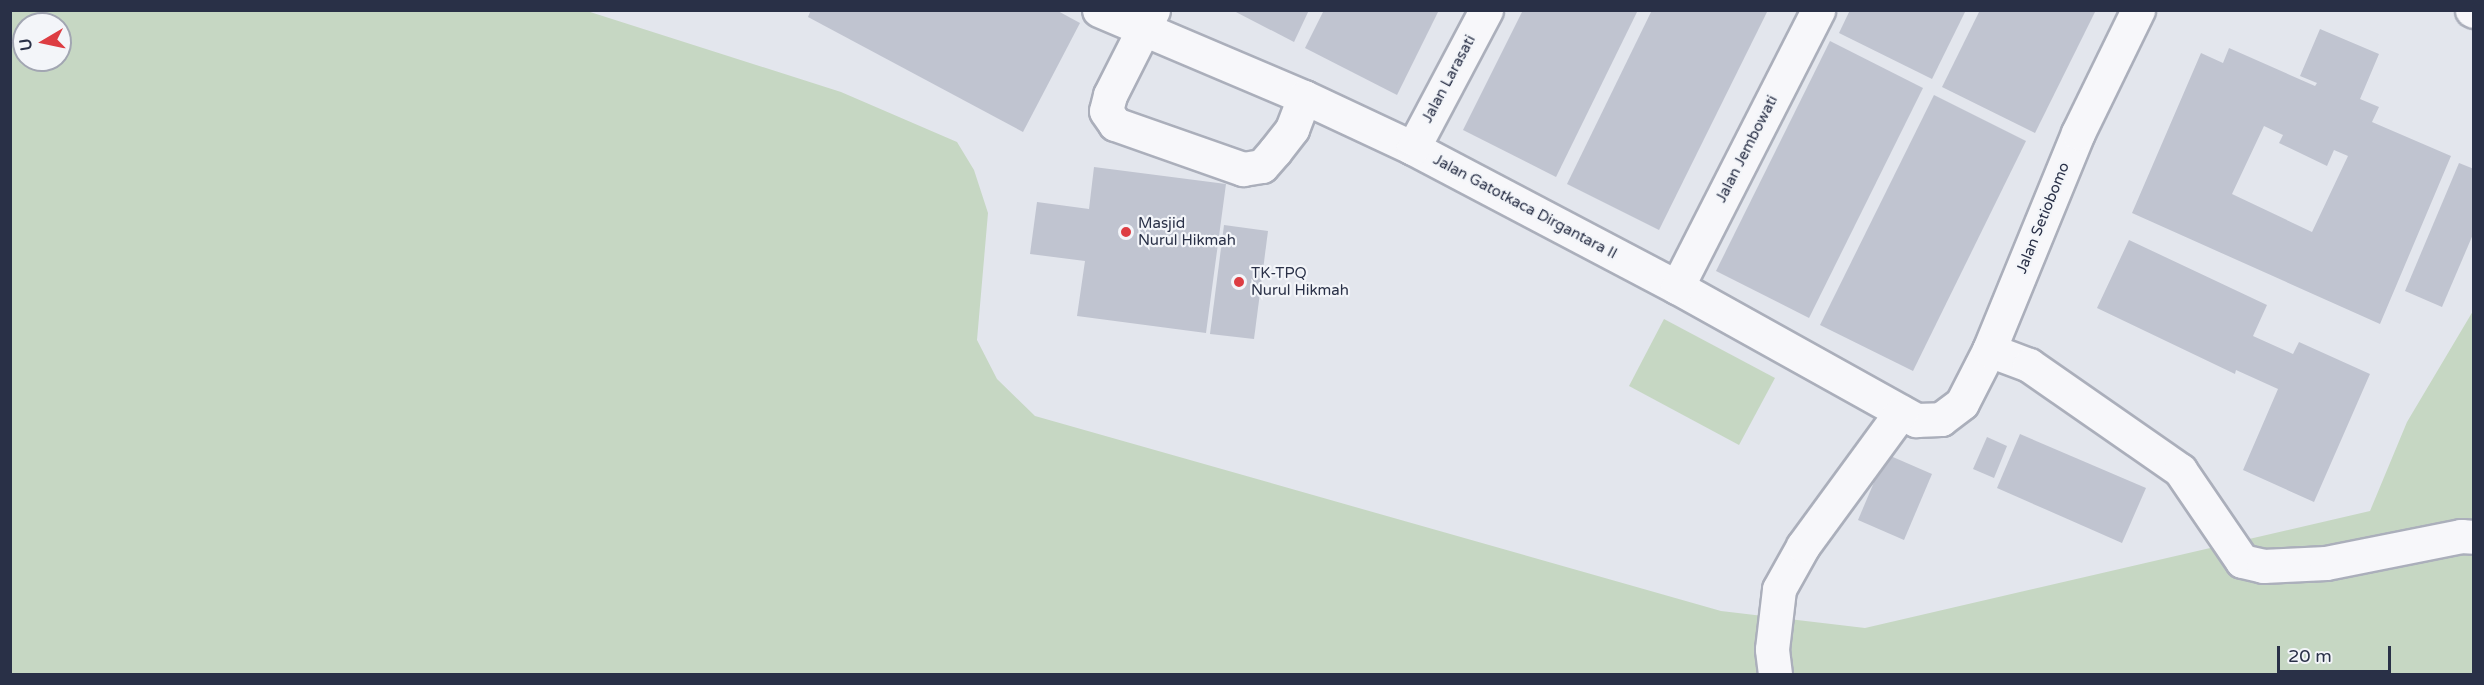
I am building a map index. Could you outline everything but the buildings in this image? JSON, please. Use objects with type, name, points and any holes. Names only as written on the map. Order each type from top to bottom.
[{"type":"street","name":"Jalan Gatotkaca Dirgantara II","points":[[1099,10],[1148,20],[1413,148],[1677,287],[1916,420],[1941,419]]},
{"type":"street","name":"Jalan Larasati","points":[[1413,148],[1486,10]]},
{"type":"street","name":"Jalan Jembowati","points":[[1677,287],[1818,10]]},
{"type":"street","name":"Jalan Setiobomo","points":[[1941,419],[1962,404],[1989,350],[2079,133],[2138,10]]},
{"type":"street","points":[[1148,20],[1110,95],[1106,111],[1115,124],[1243,169],[1262,166],[1275,151],[1292,129],[1304,97]]},
{"type":"street","points":[[1989,350],[2029,365],[2180,470],[2242,561],[2263,566],[2326,563],[2461,536],[2474,537]]},
{"type":"street","points":[[1775,675],[1772,649],[1779,589],[1803,546],[1901,412]]},
{"type":"green space","points":[[10,11],[587,11],[841,92],[957,142],[974,170],[988,213],[977,340],[997,379],[1035,416],[1721,611],[1865,628],[2370,511],[2407,422],[2473,311],[2473,674],[11,674]]},
{"type":"green space","points":[[1664,319],[1775,378],[1739,445],[1629,386]]},
{"type":"place","name":"Masjid Nurul Hikmah","points":[[1126,232]]},
{"type":"place","name":"TK-TPQ Nurul Hikmah","points":[[1239,282]]}]
